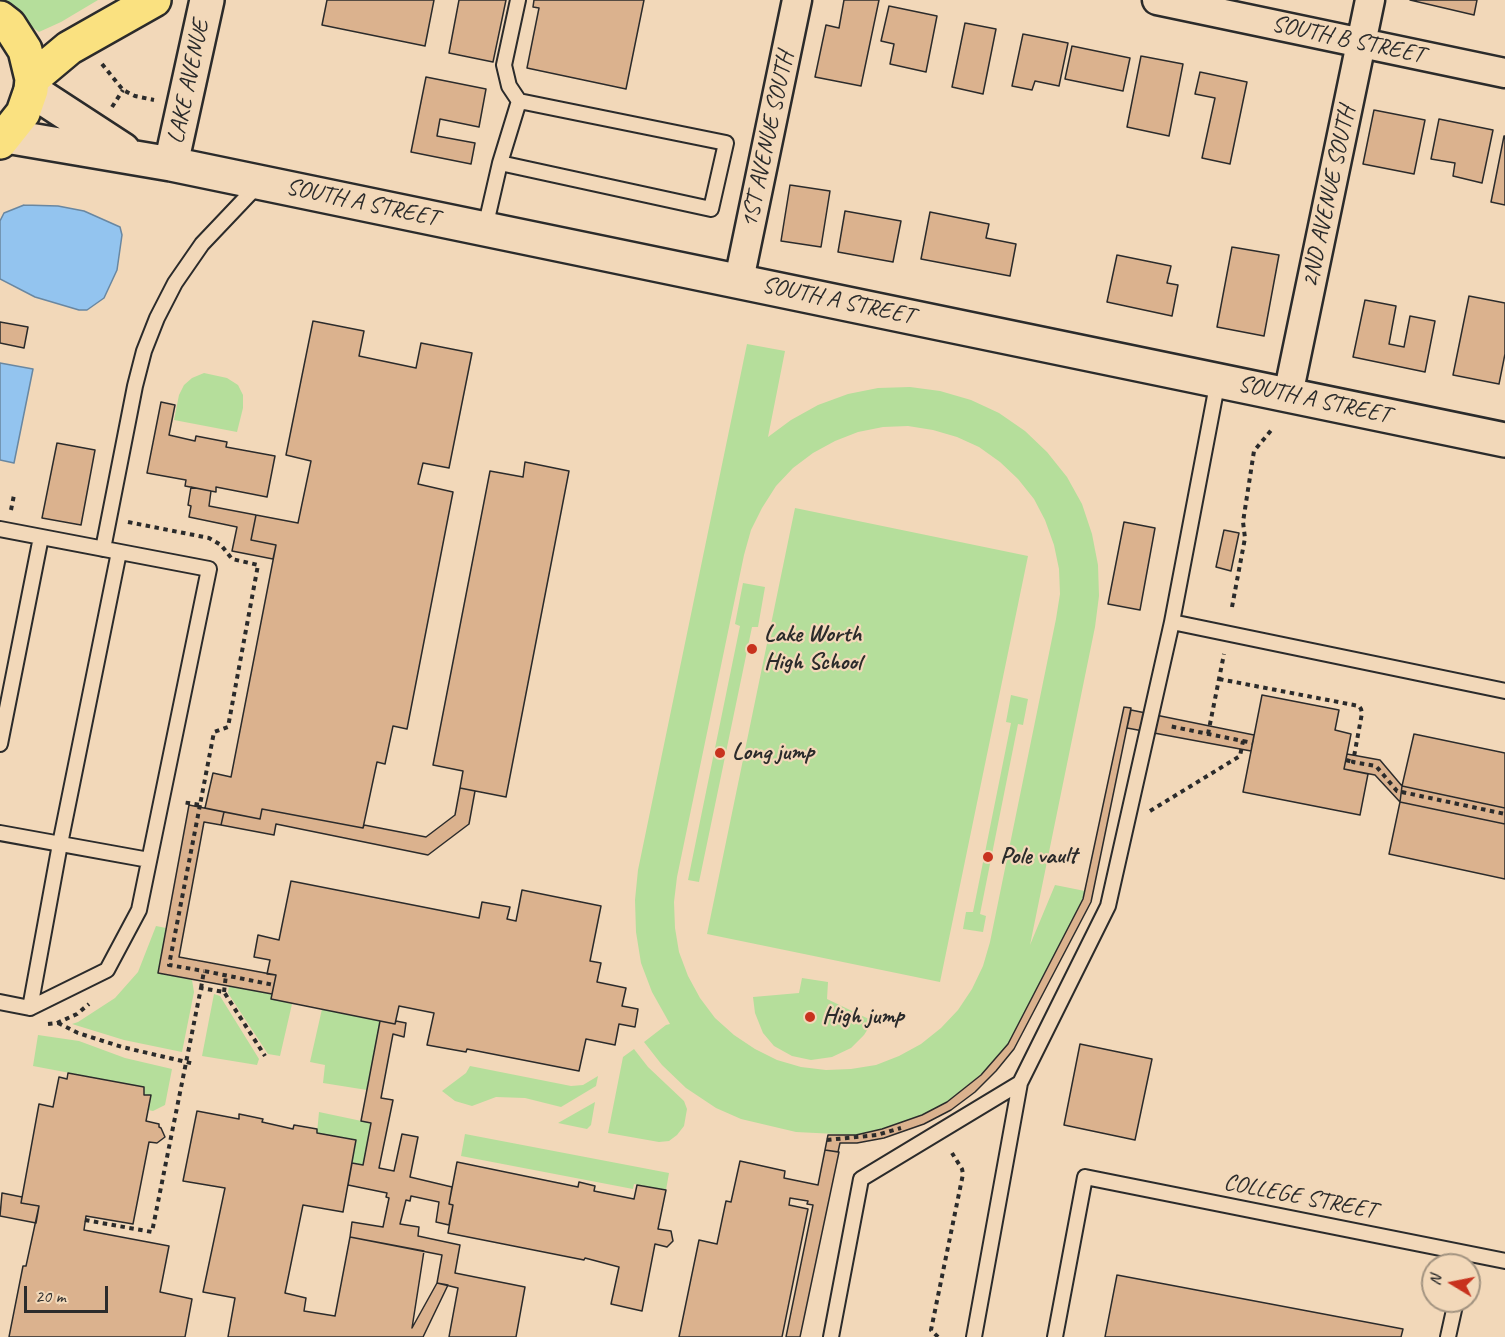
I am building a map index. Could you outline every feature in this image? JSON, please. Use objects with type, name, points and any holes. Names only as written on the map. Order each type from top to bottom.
[{"type":"main road","points":[[3,139],[23,113],[32,84],[69,48],[154,0]]},
{"type":"main road","points":[[0,18],[9,25],[25,50],[32,84]]},
{"type":"street","name":"LAKE AVENUE","points":[[171,164],[207,0]]},
{"type":"street","name":"1ST AVENUE SOUTH","points":[[739,280],[798,0]]},
{"type":"street","name":"SOUTH B STREET","points":[[1157,0],[1505,73]]},
{"type":"street","name":"2ND AVENUE SOUTH","points":[[1288,394],[1370,0]]},
{"type":"street","points":[[32,84],[132,156]]},
{"type":"street","name":"SOUTH A STREET","points":[[3,139],[132,156],[1505,440]]},
{"type":"lane","points":[[500,163],[711,209],[726,143],[519,101],[509,86],[504,66],[518,0]]},
{"type":"lane","points":[[485,228],[500,163],[519,101]]},
{"type":"lane","points":[[103,549],[135,386],[144,351],[157,318],[175,283],[202,244],[260,182]]},
{"type":"lane","points":[[974,1337],[1020,1083],[1108,906],[1172,622],[1218,380]]},
{"type":"lane","points":[[0,529],[209,569],[139,910],[107,970],[30,1008],[0,1002]]},
{"type":"lane","points":[[0,744],[40,537]]},
{"type":"lane","points":[[30,1008],[60,844],[119,552]]},
{"type":"lane","points":[[1172,622],[1505,691]]},
{"type":"lane","points":[[0,833],[149,860]]},
{"type":"lane","points":[[831,1337],[861,1179],[1020,1083]]},
{"type":"lane","name":"COLLEGE STREET","points":[[1055,1337],[1086,1177],[1438,1253]]},
{"type":"lane","name":"COLLEGE STREET","points":[[1481,1260],[1505,1261]]},
{"type":"lane","points":[[1448,1337],[1453,1313]]},
{"type":"path","points":[[102,63],[123,90],[135,96],[161,102]]},
{"type":"path","points":[[111,108],[123,90]]},
{"type":"path","points":[[1232,607],[1245,537],[1243,522],[1254,451],[1273,428]]},
{"type":"path","points":[[1208,734],[1224,654]]},
{"type":"path","points":[[1219,679],[1359,706],[1362,713],[1353,762]]},
{"type":"path","points":[[1150,722],[1253,743]]},
{"type":"path","points":[[1130,812],[1144,815],[1240,756],[1243,741]]},
{"type":"path","points":[[1346,760],[1376,766],[1397,790],[1505,814]]},
{"type":"path","points":[[200,805],[170,964],[274,985]]},
{"type":"path","points":[[85,1220],[152,1232],[204,971]]},
{"type":"path","points":[[226,975],[224,992],[265,1056]]},
{"type":"path","points":[[201,988],[224,992]]},
{"type":"path","points":[[57,1023],[78,1033],[122,1047],[195,1064]]},
{"type":"path","points":[[827,1140],[877,1135],[907,1127]]},
{"type":"path","points":[[938,1337],[932,1330],[963,1174],[952,1153]]},
{"type":"green space","points":[[0,0],[98,0],[39,32],[0,4]]},
{"type":"green space","points":[[747,344],[785,351],[768,437],[791,420],[818,405],[848,394],[878,388],[910,387],[940,391],[971,400],[999,413],[1025,431],[1047,452],[1067,477],[1082,504],[1092,534],[1098,565],[1099,596],[1095,627],[1030,945],[1055,885],[1085,891],[1083,899],[1008,1044],[991,1066],[947,1102],[922,1115],[856,1135],[796,1132],[741,1119],[716,1108],[686,1088],[662,1065],[644,1042],[670,1024],[652,992],[641,963],[636,932],[635,900],[638,870]],"holes":[[[908,426],[933,430],[979,447],[1018,479],[1034,499],[1045,520],[1059,569],[1060,594],[1056,619],[990,942],[983,966],[958,1010],[921,1044],[876,1065],[826,1070],[801,1067],[777,1060],[734,1035],[715,1018],[700,998],[679,952],[674,902],[677,877],[744,555],[751,530],[762,508],[776,486],[793,468],[813,453],[835,441],[858,432],[883,427]]]},
{"type":"green space","points":[[204,373],[227,378],[238,385],[243,395],[243,408],[237,432],[174,420],[179,395],[184,385],[192,378]]},
{"type":"green space","points":[[795,508],[1028,556],[940,982],[707,934]]},
{"type":"green space","name":"Long jump","points":[[743,583],[765,587],[758,627],[752,627],[699,882],[688,880],[740,626],[735,624]]},
{"type":"green space","points":[[1011,695],[1028,699],[1023,725],[1018,724],[980,914],[986,916],[983,932],[963,929],[966,912],[973,912],[1011,723],[1006,722]]},
{"type":"green space","points":[[156,926],[166,928],[158,973],[192,980],[194,992],[182,1052],[124,1040],[72,1024],[115,998],[138,972]]},
{"type":"green space","name":"High jump","points":[[802,978],[828,982],[827,999],[873,1021],[864,1035],[851,1048],[832,1057],[811,1060],[792,1056],[774,1046],[763,1033],[755,1013],[753,997],[799,993]]},
{"type":"green space","points":[[229,986],[272,994],[271,999],[292,1004],[280,1056],[268,1054],[228,993]]},
{"type":"green space","points":[[214,994],[220,996],[259,1059],[257,1065],[202,1056]]},
{"type":"green space","points":[[322,1009],[380,1021],[367,1090],[323,1083],[325,1065],[310,1062]]},
{"type":"green space","points":[[38,1035],[79,1041],[125,1058],[172,1069],[165,1105],[153,1111],[148,1110],[151,1096],[144,1095],[144,1087],[33,1066]]},
{"type":"green space","points":[[634,1049],[648,1067],[684,1101],[687,1109],[684,1126],[669,1141],[659,1142],[608,1133],[623,1057]]},
{"type":"green space","points":[[470,1066],[571,1086],[583,1085],[598,1076],[596,1086],[561,1107],[525,1098],[496,1097],[472,1106],[455,1101],[442,1091],[466,1073]]},
{"type":"green space","points":[[595,1102],[591,1125],[587,1129],[558,1123]]},
{"type":"green space","points":[[319,1112],[371,1123],[363,1165],[352,1163],[356,1140],[317,1133]]},
{"type":"green space","points":[[465,1134],[669,1173],[666,1190],[634,1184],[633,1189],[461,1156]]},
{"type":"water","points":[[24,205],[58,206],[84,211],[120,227],[122,235],[117,270],[104,298],[87,310],[79,310],[35,297],[0,279],[0,221],[4,213]]},
{"type":"water","points":[[0,363],[33,369],[14,463],[0,460]]},
{"type":"building","points":[[327,0],[434,0],[425,46],[322,25]]},
{"type":"building","points":[[459,0],[506,0],[493,62],[449,53]]},
{"type":"building","points":[[534,0],[644,0],[626,89],[527,68],[539,8],[533,7]]},
{"type":"building","points":[[844,0],[879,0],[861,86],[815,77],[826,25],[839,28]]},
{"type":"building","points":[[1410,0],[1477,0],[1474,15]]},
{"type":"building","points":[[889,6],[937,16],[926,72],[890,64],[894,44],[881,41]]},
{"type":"building","points":[[965,23],[996,29],[983,94],[952,87]]},
{"type":"building","points":[[1023,34],[1068,43],[1059,86],[1035,81],[1032,90],[1012,86]]},
{"type":"building","points":[[1072,46],[1130,58],[1123,91],[1065,79]]},
{"type":"building","points":[[1141,56],[1183,64],[1169,136],[1127,127]]},
{"type":"building","points":[[1200,72],[1247,82],[1230,164],[1202,158],[1215,98],[1195,94]]},
{"type":"building","points":[[426,77],[486,89],[479,127],[440,119],[437,136],[475,143],[471,164],[411,152]]},
{"type":"building","points":[[1374,110],[1425,120],[1414,174],[1363,164]]},
{"type":"building","points":[[1439,119],[1493,130],[1482,183],[1453,176],[1455,163],[1431,159]]},
{"type":"building","points":[[1505,136],[1505,205],[1491,202]]},
{"type":"building","points":[[790,185],[830,191],[821,247],[781,241]]},
{"type":"building","points":[[845,211],[901,221],[893,262],[838,252]]},
{"type":"building","points":[[930,212],[989,224],[986,238],[1016,244],[1010,276],[921,259]]},
{"type":"building","points":[[1232,247],[1279,255],[1264,336],[1217,327]]},
{"type":"building","points":[[1117,255],[1171,266],[1167,283],[1178,285],[1172,316],[1107,302]]},
{"type":"building","points":[[1469,296],[1505,303],[1505,354],[1499,384],[1453,375]]},
{"type":"building","points":[[1365,300],[1396,306],[1389,344],[1404,347],[1410,316],[1435,321],[1425,372],[1353,357]]},
{"type":"building","points":[[313,321],[364,331],[359,356],[416,368],[421,343],[472,353],[449,468],[423,463],[418,484],[453,492],[407,729],[393,726],[385,764],[377,762],[363,828],[262,809],[260,819],[205,808],[213,773],[231,777],[276,545],[251,540],[256,515],[298,523],[311,461],[286,455]]},
{"type":"building","points":[[0,322],[28,327],[24,348],[0,343]]},
{"type":"building","points":[[161,402],[175,405],[169,435],[195,441],[196,436],[227,442],[226,447],[275,456],[267,497],[216,487],[216,492],[185,486],[186,480],[147,473]]},
{"type":"building","points":[[57,443],[95,450],[81,525],[42,518]]},
{"type":"building","points":[[525,462],[569,471],[506,797],[460,788],[463,771],[433,765],[490,471],[523,477]]},
{"type":"building","points":[[191,487],[211,491],[209,506],[256,515],[251,540],[276,545],[273,559],[232,551],[237,527],[189,517]]},
{"type":"building","points":[[1124,522],[1155,528],[1140,610],[1108,604]]},
{"type":"building","points":[[1224,530],[1239,533],[1231,571],[1216,567]]},
{"type":"building","points":[[1262,695],[1339,710],[1335,730],[1351,734],[1344,769],[1368,774],[1360,815],[1243,792]]},
{"type":"building","points":[[1124,707],[1131,708],[1091,902],[1014,1049],[975,1092],[951,1110],[924,1124],[884,1138],[857,1143],[840,1143],[838,1152],[825,1150],[828,1135],[856,1135],[882,1129],[922,1115],[947,1102],[981,1075],[1008,1044],[1083,899]]},
{"type":"building","points":[[1131,710],[1254,735],[1251,751],[1127,728]]},
{"type":"building","points":[[1414,734],[1505,753],[1505,808],[1402,786]]},
{"type":"building","points":[[1347,754],[1380,760],[1402,786],[1400,802],[1375,775],[1344,769]]},
{"type":"building","points":[[1402,786],[1505,808],[1505,824],[1400,802]]},
{"type":"building","points":[[460,788],[475,791],[469,824],[428,855],[276,824],[274,835],[221,825],[224,812],[260,819],[262,809],[426,837],[455,815]]},
{"type":"building","points":[[1400,802],[1505,824],[1505,879],[1389,854]]},
{"type":"building","points":[[189,805],[224,812],[221,825],[204,822],[179,957],[276,975],[272,994],[158,973]]},
{"type":"building","points":[[291,881],[479,918],[482,902],[510,907],[507,919],[516,921],[522,890],[601,906],[590,961],[601,963],[597,982],[626,988],[622,1006],[638,1009],[635,1027],[619,1024],[615,1045],[586,1039],[579,1071],[467,1049],[466,1052],[427,1045],[434,1013],[399,1006],[395,1024],[271,999],[276,975],[267,974],[270,960],[254,957],[258,935],[279,940]]},
{"type":"building","points":[[380,1021],[395,1024],[396,1021],[406,1023],[404,1037],[393,1034],[381,1098],[393,1100],[379,1168],[394,1171],[402,1134],[418,1137],[410,1177],[452,1187],[449,1204],[453,1205],[449,1225],[436,1222],[439,1202],[411,1196],[410,1201],[406,1200],[400,1224],[419,1227],[418,1236],[460,1245],[455,1273],[525,1287],[516,1337],[449,1337],[458,1288],[437,1283],[442,1255],[350,1237],[352,1222],[383,1227],[389,1198],[386,1197],[387,1193],[348,1185],[352,1163],[363,1165],[371,1123],[361,1121]]},
{"type":"building","points":[[1080,1044],[1152,1059],[1135,1140],[1064,1125]]},
{"type":"building","points":[[68,1073],[144,1087],[144,1095],[151,1095],[146,1121],[159,1124],[165,1137],[157,1143],[149,1142],[133,1224],[86,1216],[84,1230],[169,1246],[160,1292],[192,1299],[185,1337],[9,1337],[23,1266],[26,1266],[39,1206],[21,1203],[39,1104],[53,1107],[59,1077],[67,1079]]},
{"type":"building","points":[[197,1111],[239,1119],[239,1114],[293,1129],[294,1125],[317,1129],[317,1133],[356,1140],[343,1212],[303,1205],[285,1293],[306,1298],[304,1311],[335,1316],[350,1237],[424,1251],[412,1328],[437,1283],[448,1285],[423,1337],[228,1337],[235,1298],[203,1292],[225,1188],[183,1181]]},
{"type":"building","points":[[825,1150],[839,1152],[800,1337],[786,1337],[813,1205],[807,1204],[808,1201],[790,1198],[789,1205],[808,1209],[782,1337],[679,1337],[699,1240],[717,1244],[726,1201],[731,1202],[740,1161],[785,1171],[784,1178],[818,1185]]},
{"type":"building","points":[[457,1162],[578,1187],[579,1182],[595,1186],[594,1191],[634,1199],[637,1185],[666,1190],[658,1229],[671,1231],[673,1241],[667,1247],[655,1244],[642,1311],[611,1304],[619,1267],[585,1258],[584,1260],[448,1233],[453,1205],[449,1204]]},
{"type":"building","points":[[2,1193],[22,1197],[21,1203],[39,1206],[36,1223],[0,1216]]},
{"type":"building","points":[[1117,1275],[1403,1329],[1401,1337],[1105,1337]]},
{"type":"place","name":"Lake Worth High School","points":[[752,649]]},
{"type":"place","name":"Long jump","points":[[720,753]]},
{"type":"place","name":"Pole vault","points":[[988,857]]},
{"type":"place","name":"High jump","points":[[810,1017]]}]
